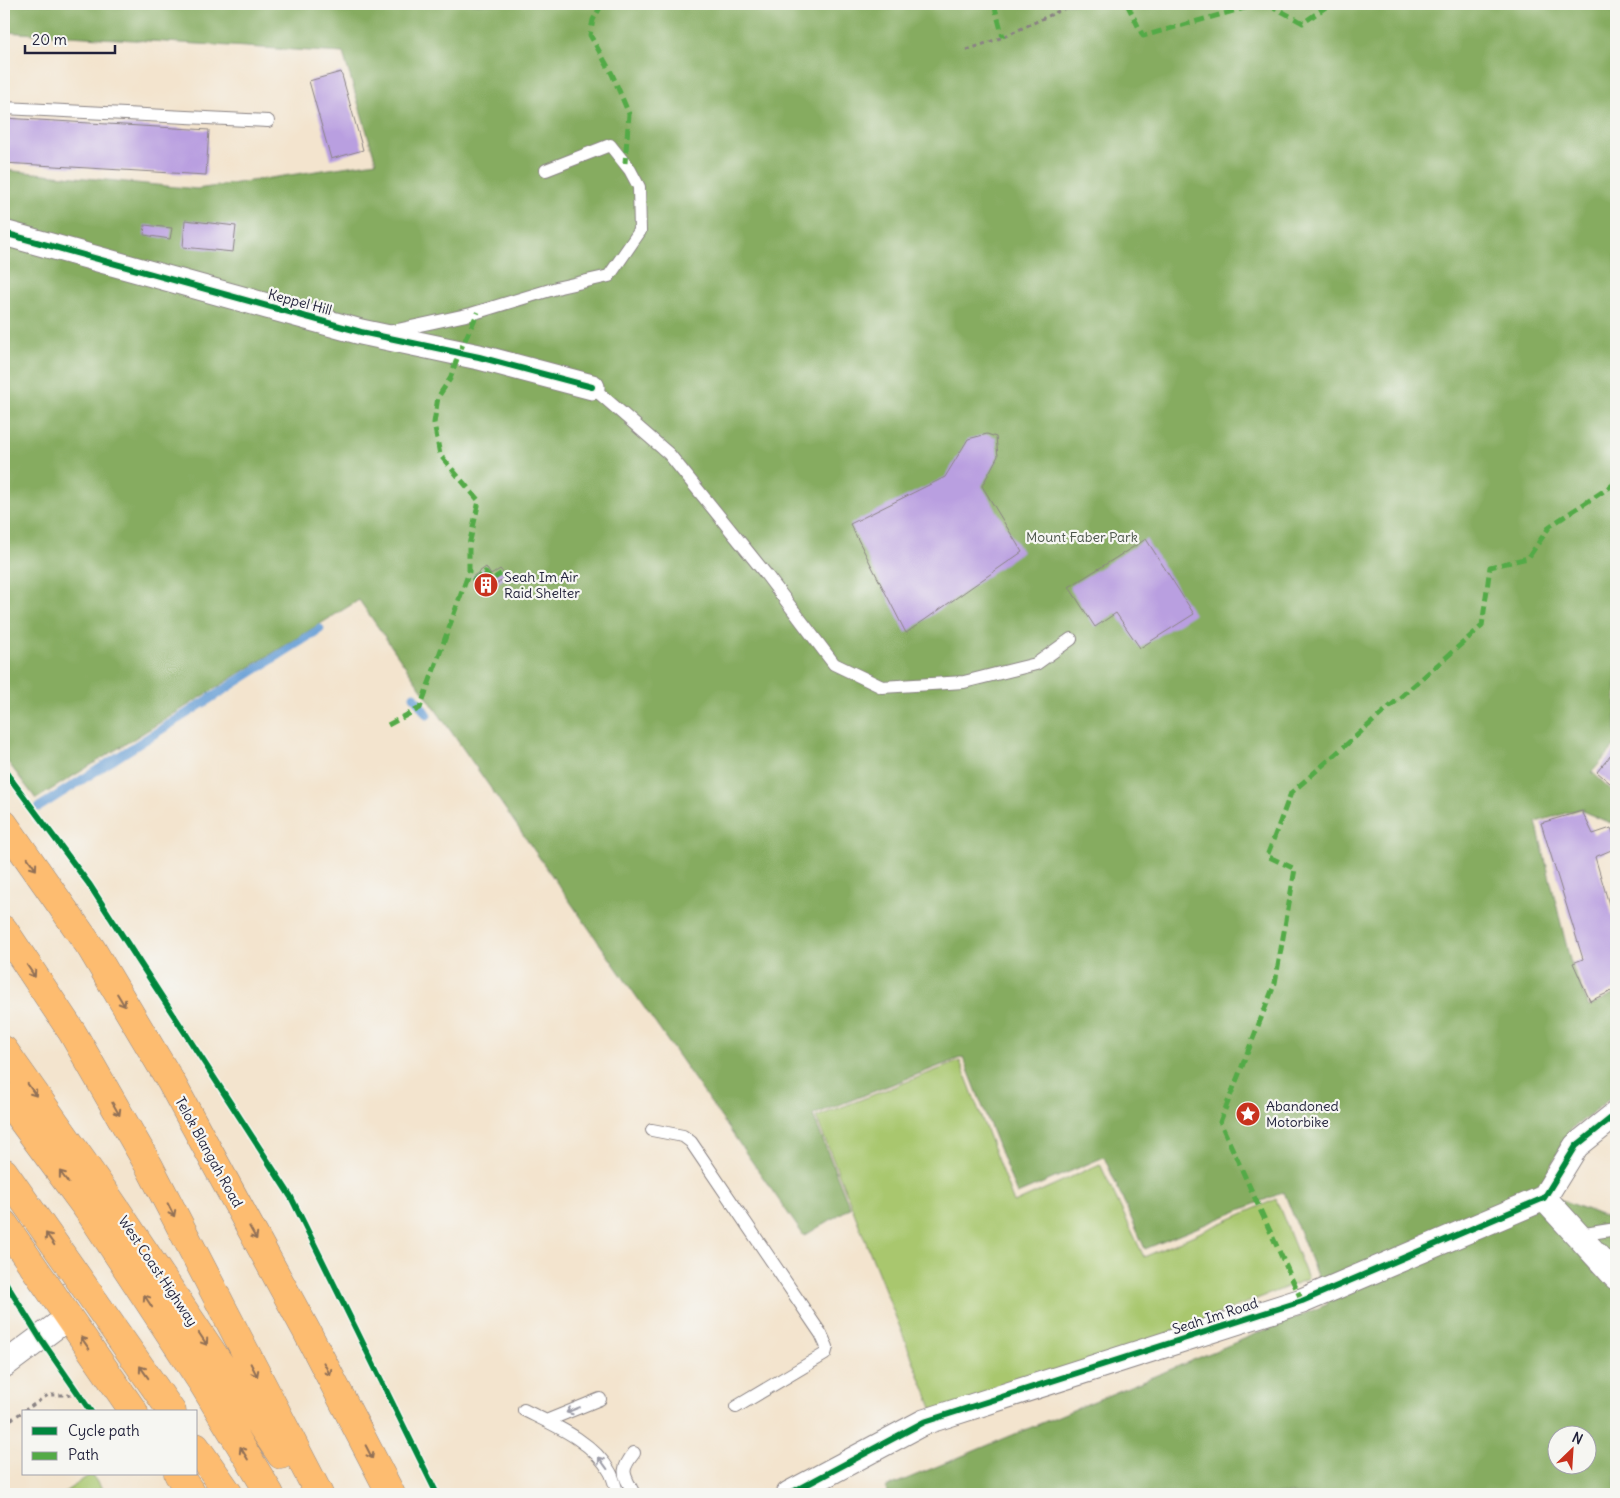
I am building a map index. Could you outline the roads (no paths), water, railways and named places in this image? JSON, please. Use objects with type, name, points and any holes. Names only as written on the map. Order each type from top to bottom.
[{"type":"main road","name":"Telok Blangah Road","points":[[4,824],[91,948],[171,1082],[306,1330],[391,1494]]},
{"type":"main road","points":[[4,930],[72,1032],[149,1166],[319,1494]]},
{"type":"main road","name":"West Coast Highway","points":[[4,1050],[110,1200],[307,1494]]},
{"type":"main road","points":[[4,1096],[93,1217],[203,1384],[270,1494]]},
{"type":"main road","points":[[4,1172],[171,1410]]},
{"type":"main road","points":[[4,1224],[133,1410]]},
{"type":"main road","points":[[198,1450],[229,1494]]},
{"type":"main road","points":[[179,1476],[192,1494]]},
{"type":"street","name":"Keppel Hill","points":[[4,233],[352,330],[479,357],[592,387]]},
{"type":"street","points":[[1616,1114],[1576,1146],[1544,1198],[1616,1277]]},
{"type":"street","name":"Seah Im Road","points":[[789,1494],[924,1422],[1302,1301],[1544,1198]]},
{"type":"street","points":[[4,1365],[68,1318]]},
{"type":"lane","points":[[4,108],[268,121]]},
{"type":"lane","points":[[376,334],[471,314],[560,287],[610,276],[640,231],[639,187],[630,170],[610,144],[546,170]]},
{"type":"lane","points":[[592,387],[669,454],[765,573],[834,664],[882,687],[964,682],[1036,664],[1071,639]]},
{"type":"lane","points":[[652,1130],[683,1136],[691,1142],[821,1334],[827,1347],[825,1354],[736,1407]]},
{"type":"lane","points":[[1579,1235],[1616,1229]]},
{"type":"lane","points":[[546,1421],[600,1400]]},
{"type":"lane","points":[[524,1410],[577,1438],[597,1455],[610,1473],[618,1494]]},
{"type":"lane","points":[[634,1453],[624,1465],[624,1474],[634,1494]]},
{"type":"waterway","points":[[39,807],[320,629]]},
{"type":"waterway","points":[[414,696],[427,715]]},
{"type":"place","name":"Seah Im Air Raid Shelter","points":[[486,585]]},
{"type":"place","name":"Abandoned Motorbike","points":[[1248,1114]]},
{"type":"park label","name":"Mount Faber Park","points":[[1082,537]]}]
